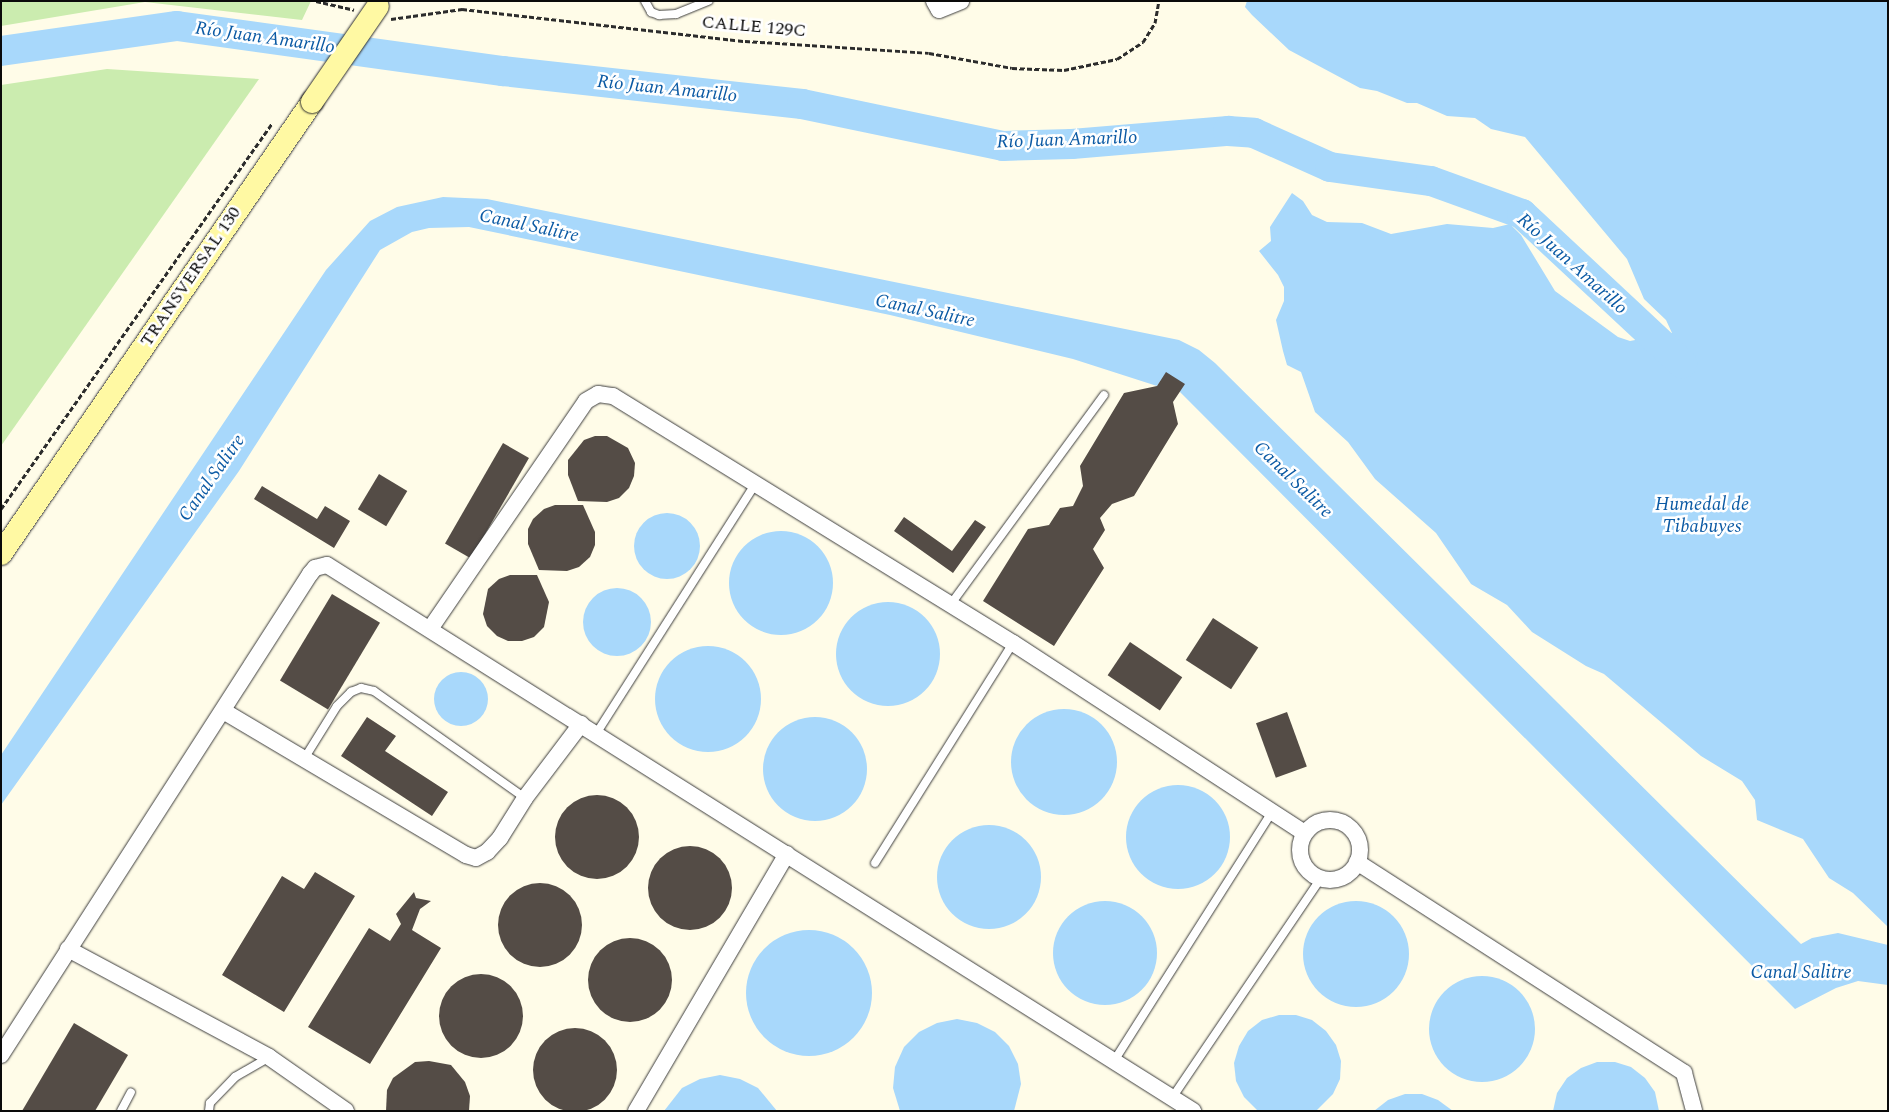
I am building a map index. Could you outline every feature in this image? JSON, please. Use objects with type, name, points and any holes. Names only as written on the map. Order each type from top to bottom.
[{"type":"main road","name":"TRANSVERSAL 130","points":[[1,554],[376,10]]},
{"type":"street","points":[[936,6],[961,1]]},
{"type":"street","points":[[430,630],[586,401],[598,394],[613,396],[1013,643],[1304,833]]},
{"type":"street","points":[[1,1055],[68,949],[225,712],[310,574],[322,565],[335,569],[1193,1111]]},
{"type":"street","points":[[225,712],[466,855],[476,858],[486,852],[500,838],[525,798],[581,724]]},
{"type":"street","points":[[1323,820],[1345,824],[1358,840],[1357,862],[1342,878],[1320,879],[1310,873],[1301,859],[1300,843],[1304,833],[1323,820]]},
{"type":"street","points":[[636,1111],[787,854]]},
{"type":"street","points":[[1357,862],[1684,1073],[1694,1111]]},
{"type":"street","points":[[68,949],[269,1057],[346,1111]]},
{"type":"lane","points":[[645,1],[651,12],[659,15],[676,14],[707,2]]},
{"type":"lane","points":[[951,604],[1104,395]]},
{"type":"lane","points":[[596,734],[755,484]]},
{"type":"lane","points":[[875,863],[1013,643]]},
{"type":"lane","points":[[304,759],[337,706],[351,692],[361,688],[374,691],[525,798]]},
{"type":"lane","points":[[1114,1061],[1272,812]]},
{"type":"lane","points":[[1172,1098],[1320,879]]},
{"type":"lane","points":[[209,1111],[210,1103],[235,1077],[269,1057]]},
{"type":"lane","points":[[121,1111],[131,1092]]},
{"type":"path","name":"CALLE 129C","points":[[316,1],[376,10],[462,10],[745,41],[929,53],[1012,68],[1064,70],[1117,59],[1143,42],[1155,24],[1159,1]]},
{"type":"path","points":[[1,509],[276,118]]},
{"type":"green space","points":[[1,1],[311,1],[302,20],[145,2],[1,26]]},
{"type":"green space","points":[[107,69],[259,79],[1,446],[1,85]]},
{"type":"water","name":"Humedal de Tibabuyes","points":[[1247,1],[1888,1],[1888,927],[1853,893],[1829,878],[1803,839],[1757,820],[1755,800],[1742,781],[1701,756],[1604,674],[1586,666],[1532,632],[1507,605],[1471,584],[1436,533],[1375,479],[1348,442],[1315,412],[1301,372],[1287,365],[1283,351],[1276,320],[1284,301],[1284,287],[1278,275],[1259,251],[1271,241],[1270,227],[1292,193],[1303,201],[1312,215],[1327,222],[1362,223],[1391,234],[1447,224],[1493,228],[1510,224],[1521,235],[1555,291],[1618,337],[1630,341],[1672,333],[1666,320],[1644,299],[1627,259],[1525,137],[1491,129],[1475,118],[1447,116],[1417,103],[1407,103],[1377,91],[1360,88],[1289,50],[1245,7]]},
{"type":"water","name":"Canal Salitre","points":[[443,197],[487,199],[1179,340],[1199,350],[1215,363],[1801,944],[1812,938],[1838,933],[1888,945],[1888,985],[1858,981],[1836,988],[1795,1009],[1180,392],[1166,373],[1157,386],[1073,359],[890,315],[469,227],[429,228],[412,232],[380,250],[239,471],[1,805],[1,755],[326,270],[370,221],[397,207]]},
{"type":"water","points":[[660,513],[674,513],[686,518],[695,527],[700,539],[698,559],[691,570],[674,579],[660,579],[648,574],[639,565],[634,553],[634,539],[639,527],[648,518]]},
{"type":"water","points":[[781,531],[801,535],[810,539],[818,546],[825,554],[829,563],[833,583],[829,603],[825,612],[818,620],[810,627],[801,631],[781,635],[761,631],[752,627],[744,620],[737,612],[733,603],[729,583],[733,563],[737,554],[744,546],[752,539],[761,535]]},
{"type":"water","points":[[617,588],[630,591],[641,598],[648,609],[651,622],[648,635],[641,646],[630,653],[617,656],[604,653],[593,646],[586,635],[583,622],[586,609],[593,598],[604,591]]},
{"type":"water","points":[[888,602],[908,606],[917,610],[925,617],[932,625],[936,634],[940,654],[936,674],[932,683],[925,691],[917,698],[908,702],[888,706],[868,702],[859,698],[851,691],[844,683],[840,674],[836,654],[840,634],[844,625],[851,617],[859,610],[868,606]]},
{"type":"water","points":[[708,646],[728,650],[745,662],[757,679],[761,699],[757,719],[745,736],[728,748],[708,752],[688,748],[671,736],[659,719],[655,699],[659,679],[671,662],[688,650]]},
{"type":"water","points":[[456,672],[466,672],[476,676],[484,684],[488,699],[484,714],[476,722],[466,726],[456,726],[446,722],[438,714],[434,704],[434,694],[438,684],[446,676]]},
{"type":"water","points":[[1064,709],[1084,713],[1101,725],[1113,742],[1117,762],[1113,782],[1101,799],[1084,811],[1064,815],[1044,811],[1027,799],[1015,782],[1011,762],[1015,742],[1027,725],[1044,713]]},
{"type":"water","points":[[815,717],[835,721],[844,725],[852,732],[859,740],[863,749],[867,769],[863,789],[859,798],[852,806],[844,813],[835,817],[815,821],[795,817],[786,813],[778,806],[771,798],[767,789],[763,769],[767,749],[771,740],[778,732],[786,725],[795,721]]},
{"type":"water","points":[[1178,785],[1198,789],[1207,793],[1215,800],[1222,808],[1226,817],[1230,837],[1226,857],[1222,866],[1215,874],[1207,881],[1198,885],[1178,889],[1158,885],[1149,881],[1141,874],[1134,866],[1130,857],[1126,837],[1130,817],[1134,808],[1141,800],[1149,793],[1158,789]]},
{"type":"water","points":[[989,825],[1009,829],[1018,833],[1026,840],[1033,848],[1037,857],[1041,877],[1037,897],[1033,906],[1026,914],[1018,921],[1009,925],[989,929],[969,925],[960,921],[952,914],[945,906],[941,897],[937,877],[941,857],[945,848],[952,840],[960,833],[969,829]]},
{"type":"water","points":[[1105,901],[1125,905],[1134,909],[1142,916],[1149,924],[1153,933],[1157,953],[1153,973],[1149,982],[1142,990],[1134,997],[1125,1001],[1105,1005],[1085,1001],[1076,997],[1068,990],[1061,982],[1057,973],[1053,953],[1057,933],[1061,924],[1068,916],[1076,909],[1085,905]]},
{"type":"water","points":[[1356,901],[1376,905],[1393,917],[1405,934],[1409,954],[1405,974],[1393,991],[1376,1003],[1356,1007],[1336,1003],[1319,991],[1307,974],[1303,954],[1307,934],[1319,917],[1336,905]]},
{"type":"water","points":[[809,930],[833,935],[844,940],[854,948],[862,958],[867,969],[872,993],[867,1017],[862,1028],[854,1038],[844,1046],[833,1051],[809,1056],[785,1051],[774,1046],[764,1038],[756,1028],[751,1017],[746,993],[751,969],[756,958],[764,948],[774,940],[785,935]]},
{"type":"water","points":[[1482,976],[1502,980],[1519,992],[1531,1009],[1535,1029],[1531,1049],[1519,1066],[1502,1078],[1482,1082],[1462,1078],[1445,1066],[1433,1049],[1429,1029],[1433,1009],[1445,992],[1462,980]]},
{"type":"water","points":[[1279,1015],[1296,1015],[1312,1020],[1326,1031],[1336,1045],[1341,1061],[1340,1079],[1333,1094],[1316,1111],[1258,1111],[1244,1097],[1236,1081],[1234,1063],[1239,1046],[1248,1031],[1262,1020]]},
{"type":"water","points":[[957,1019],[977,1023],[995,1032],[1009,1046],[1018,1064],[1021,1084],[1014,1111],[900,1111],[893,1088],[895,1067],[904,1047],[919,1032],[937,1023]]},
{"type":"water","points":[[1597,1062],[1615,1062],[1631,1067],[1645,1078],[1655,1092],[1659,1111],[1553,1111],[1557,1093],[1567,1078],[1581,1068]]},
{"type":"water","points":[[720,1075],[740,1079],[758,1088],[777,1111],[664,1111],[682,1088],[700,1079]]},
{"type":"water","points":[[1405,1094],[1422,1094],[1438,1100],[1453,1111],[1374,1111],[1388,1100]]},
{"type":"building","points":[[1166,372],[1185,384],[1173,402],[1178,424],[1134,496],[1112,504],[1100,518],[1105,530],[1093,549],[1104,568],[1054,646],[983,601],[1028,529],[1049,525],[1060,508],[1073,506],[1083,486],[1080,466],[1124,393],[1157,386]]},
{"type":"building","points":[[595,436],[607,436],[628,448],[635,463],[634,476],[629,488],[619,498],[607,502],[578,501],[568,475],[568,460],[584,440]]},
{"type":"building","points":[[503,443],[529,458],[471,558],[445,543]]},
{"type":"building","points":[[379,474],[407,491],[386,526],[358,509]]},
{"type":"building","points":[[262,486],[317,519],[325,506],[350,521],[334,548],[254,499]]},
{"type":"building","points":[[555,505],[583,505],[595,532],[595,545],[590,557],[579,567],[567,571],[539,570],[528,544],[528,529],[533,519],[544,509]]},
{"type":"building","points":[[904,517],[952,551],[975,520],[986,527],[953,573],[894,531]]},
{"type":"building","points":[[510,575],[537,575],[549,602],[544,627],[534,637],[522,641],[508,641],[497,636],[487,626],[483,614],[488,589],[499,579]]},
{"type":"building","points":[[332,594],[380,623],[328,709],[280,681]]},
{"type":"building","points":[[1213,618],[1258,647],[1231,689],[1186,660]]},
{"type":"building","points":[[1130,642],[1182,677],[1160,710],[1108,675]]},
{"type":"building","points":[[1287,712],[1307,767],[1276,778],[1256,723]]},
{"type":"building","points":[[367,717],[396,736],[385,751],[448,792],[432,816],[341,756]]},
{"type":"building","points":[[597,795],[613,798],[627,807],[636,821],[639,837],[636,853],[627,867],[613,876],[597,879],[581,876],[567,867],[558,853],[555,837],[558,821],[567,807],[581,798]]},
{"type":"building","points":[[690,846],[706,849],[720,858],[729,872],[732,888],[729,904],[720,918],[706,927],[690,930],[674,927],[660,918],[651,904],[648,888],[651,872],[660,858],[674,849]]},
{"type":"building","points":[[315,872],[355,896],[284,1012],[222,975],[282,876],[304,889]]},
{"type":"building","points":[[540,883],[556,886],[570,895],[579,909],[582,925],[579,941],[570,955],[556,964],[540,967],[524,964],[510,955],[501,941],[498,925],[501,909],[510,895],[524,886]]},
{"type":"building","points":[[414,892],[416,898],[431,901],[420,909],[412,930],[441,948],[370,1064],[308,1027],[369,928],[390,941],[401,924],[396,914]]},
{"type":"building","points":[[630,938],[646,941],[660,950],[669,964],[672,980],[669,996],[660,1010],[646,1019],[630,1022],[614,1019],[600,1010],[591,996],[588,980],[591,964],[600,950],[614,941]]},
{"type":"building","points":[[481,974],[497,977],[511,986],[520,1000],[523,1016],[520,1032],[511,1046],[497,1055],[481,1058],[465,1055],[451,1046],[442,1032],[439,1016],[442,1000],[451,986],[465,977]]},
{"type":"building","points":[[74,1023],[128,1055],[95,1111],[22,1111]]},
{"type":"building","points":[[575,1028],[591,1031],[605,1040],[614,1054],[617,1070],[614,1086],[605,1100],[591,1109],[575,1112],[559,1109],[545,1100],[536,1086],[533,1070],[536,1054],[545,1040],[559,1031]]},
{"type":"building","points":[[429,1061],[451,1065],[465,1082],[470,1096],[469,1111],[386,1111],[387,1090],[393,1078],[415,1062]]},
{"type":"waterway","name":"Río Juan Amarillo","points":[[1,51],[177,26],[503,71],[802,104],[1003,146],[1072,144],[1228,131],[1254,133],[1330,167],[1431,181],[1522,214],[1682,363]]}]
